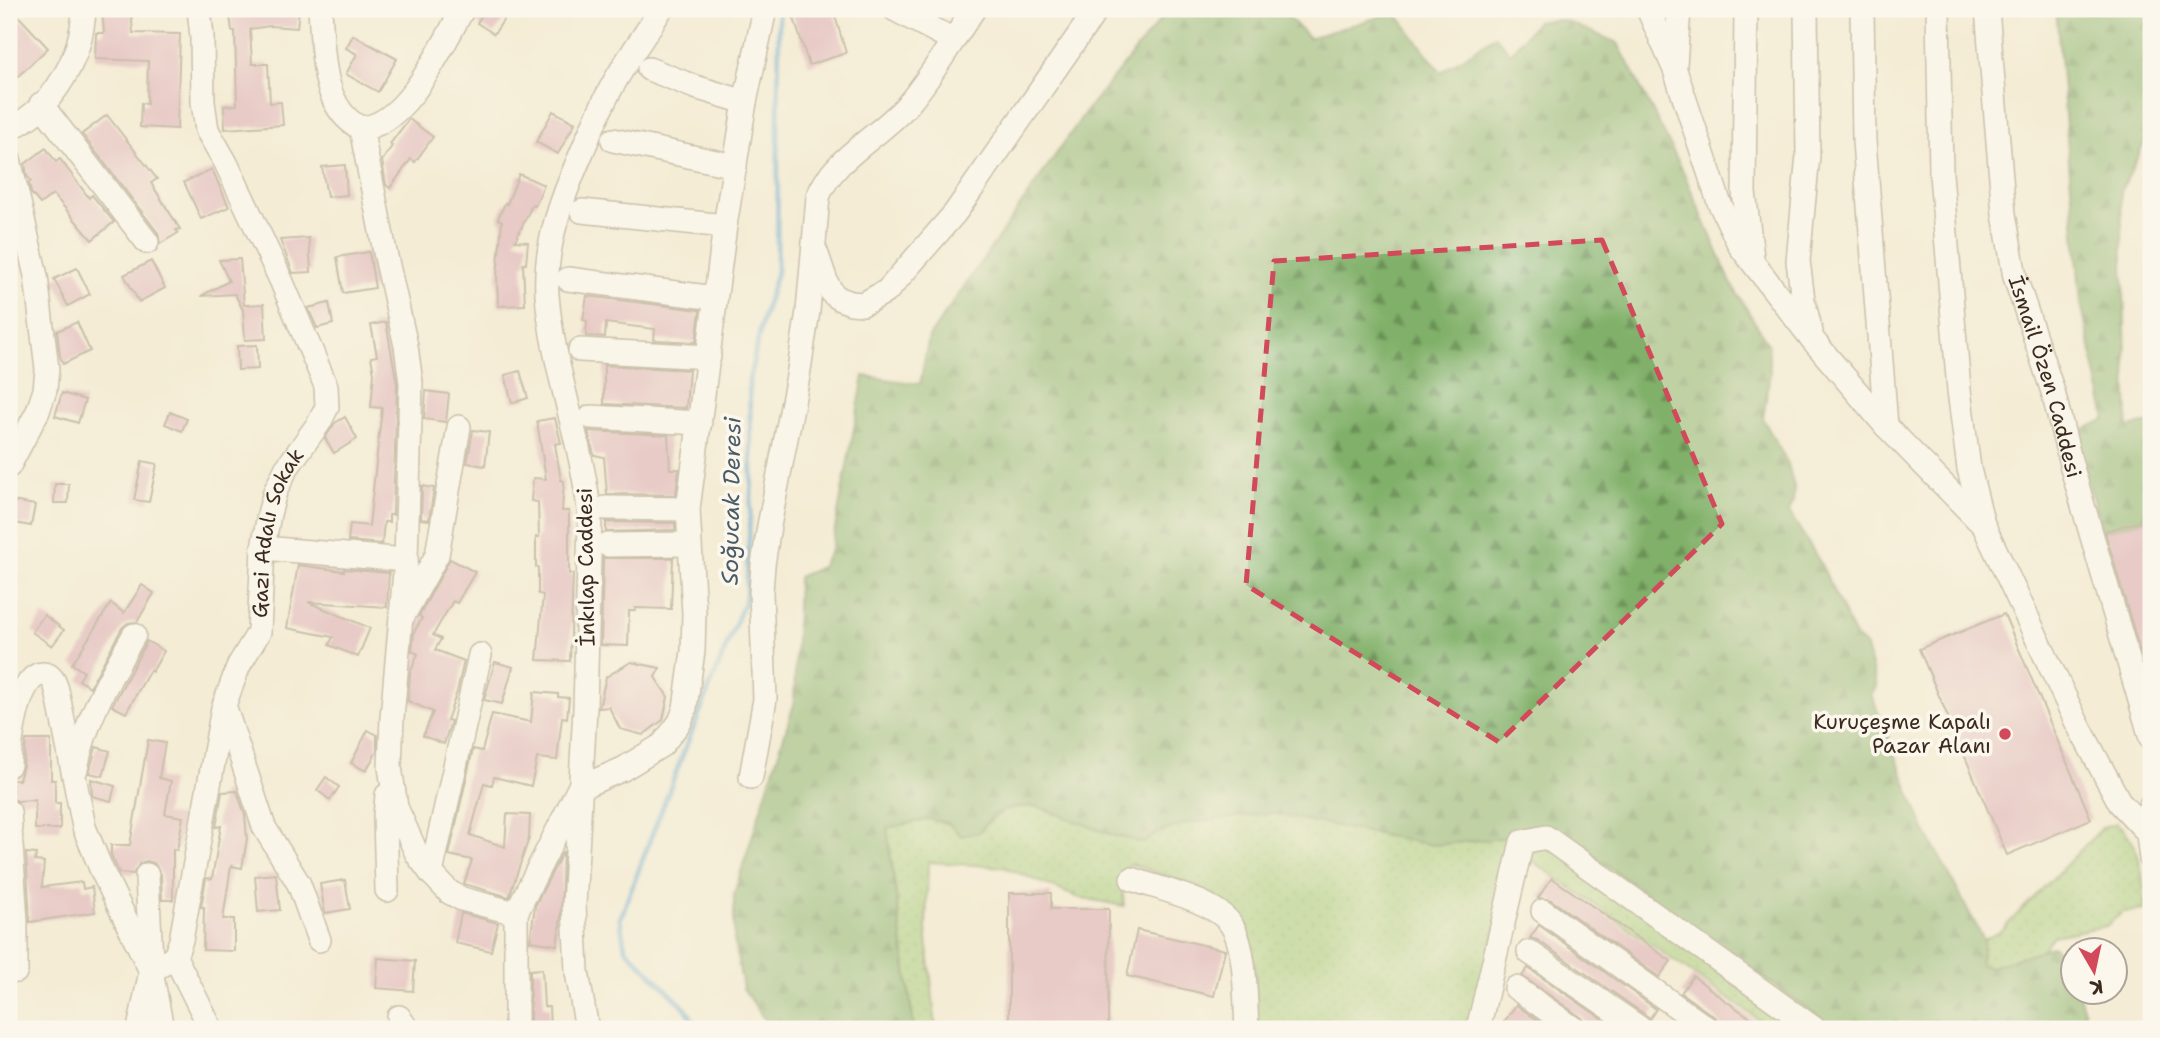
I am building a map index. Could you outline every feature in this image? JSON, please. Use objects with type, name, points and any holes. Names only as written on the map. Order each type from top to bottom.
[{"type":"street","points":[[9,129],[29,116],[64,78],[73,62],[81,36],[84,9]]},
{"type":"street","name":"Gazi Adalı Sokak","points":[[175,957],[184,925],[225,704],[239,665],[259,632],[263,548],[275,492],[286,469],[319,423],[327,407],[328,393],[281,281],[207,130],[203,102],[200,9]]},
{"type":"street","points":[[320,9],[330,87],[340,111],[347,120],[360,128],[380,124],[401,107],[422,79],[463,9]]},
{"type":"street","name":"İnkılap Caddesi","points":[[587,1029],[574,943],[573,905],[589,621],[590,519],[587,489],[560,373],[551,320],[548,257],[566,188],[597,118],[608,94],[661,9]]},
{"type":"street","points":[[516,1029],[516,913],[579,788],[640,759],[662,745],[672,735],[685,708],[693,651],[694,613],[688,509],[725,226],[745,102],[765,9]]},
{"type":"street","points":[[894,9],[953,40]]},
{"type":"street","points":[[751,777],[765,699],[761,592],[764,565],[798,376],[814,246],[816,207],[822,187],[839,167],[909,103],[974,9]]},
{"type":"street","points":[[814,246],[827,284],[841,299],[851,303],[863,303],[887,290],[955,213],[1097,9]]},
{"type":"street","points":[[1648,9],[1675,70],[1719,202],[1731,229],[1812,339],[1886,426],[1984,526]]},
{"type":"street","points":[[1675,70],[1679,9]]},
{"type":"street","points":[[1746,9],[1744,180],[1753,262]]},
{"type":"street","points":[[1806,9],[1808,155],[1798,261],[1812,339]]},
{"type":"street","points":[[1863,9],[1864,141],[1886,426]]},
{"type":"street","points":[[1938,9],[1941,174],[1959,390],[1969,469],[1984,526],[2076,721],[2120,803],[2150,836]]},
{"type":"street","name":"İsmail Özen Caddesi","points":[[1987,9],[2004,214],[2015,277],[2053,392],[2072,468],[2151,738]]},
{"type":"street","points":[[649,69],[695,88],[745,102]]},
{"type":"street","points":[[41,104],[147,242]]},
{"type":"street","points":[[360,128],[410,374],[412,414],[406,560],[392,718],[391,781],[396,807],[417,854],[449,892],[462,899],[516,913]]},
{"type":"street","points":[[613,140],[735,166]]},
{"type":"street","points":[[9,159],[36,276],[47,369],[38,411],[9,466]]},
{"type":"street","points":[[582,211],[725,226]]},
{"type":"street","points":[[568,279],[715,298]]},
{"type":"street","points":[[580,350],[709,357]]},
{"type":"street","points":[[591,417],[700,422]]},
{"type":"street","points":[[400,621],[437,555],[459,427]]},
{"type":"street","points":[[605,508],[688,509]]},
{"type":"street","points":[[608,545],[688,544]]},
{"type":"street","points":[[263,548],[406,560]]},
{"type":"street","points":[[75,778],[88,721],[134,635]]},
{"type":"street","points":[[431,873],[480,655]]},
{"type":"street","points":[[9,765],[15,715],[31,681],[41,674],[46,674],[55,683],[84,827],[151,971],[139,1029]]},
{"type":"street","points":[[225,704],[239,756],[264,827],[299,884],[319,940]]},
{"type":"street","points":[[387,890],[385,816],[391,781]]},
{"type":"street","points":[[2151,805],[2151,859]]},
{"type":"street","points":[[9,812],[16,922],[16,971]]},
{"type":"street","points":[[1478,1029],[1522,842],[1546,837],[1815,1029]]},
{"type":"street","points":[[147,875],[151,971],[162,1029]]},
{"type":"street","points":[[1132,879],[1202,904],[1220,913],[1230,923],[1240,949],[1247,1029]]},
{"type":"street","points":[[1543,911],[1694,1025]]},
{"type":"street","points":[[1529,952],[1641,1029]]},
{"type":"street","points":[[151,971],[175,957],[211,1029]]},
{"type":"street","points":[[1516,988],[1574,1029]]},
{"type":"highlighted area","points":[[1602,240],[1722,524],[1499,742],[1246,585],[1274,261]]},
{"type":"green space","points":[[1169,9],[1281,9],[1309,38],[1395,12],[1441,72],[1495,36],[1511,53],[1537,21],[1563,20],[1618,43],[1682,169],[1731,283],[1768,344],[1770,373],[1763,419],[1788,464],[1794,487],[1789,512],[1820,562],[1855,637],[1865,644],[1877,687],[1871,694],[1924,828],[1984,940],[1980,965],[1991,967],[2053,946],[2058,952],[2058,1006],[2083,1006],[2088,1029],[1836,1029],[1560,832],[1433,845],[1270,813],[1187,823],[1157,833],[1144,843],[1112,835],[1036,806],[1013,807],[993,815],[979,832],[961,836],[948,823],[929,819],[887,828],[914,1029],[771,1029],[743,988],[734,940],[734,894],[794,704],[798,577],[821,567],[831,550],[864,376],[920,384],[929,337],[1086,111]]},
{"type":"green space","points":[[2056,9],[2151,9],[2151,135],[2148,135],[2121,192],[2128,427],[2151,423],[2151,518],[2102,532],[2074,434],[2106,419],[2081,303]]},
{"type":"green space","points":[[1037,806],[1112,835],[1144,843],[1157,833],[1187,823],[1270,813],[1433,845],[1560,832],[1836,1029],[1772,1029],[1531,860],[1512,863],[1471,1029],[1259,1029],[1253,954],[1244,926],[1234,912],[1203,890],[1131,864],[1121,871],[1124,906],[1077,897],[1004,867],[928,862],[926,928],[936,1029],[914,1029],[887,828],[929,819],[979,832],[1004,811]]},
{"type":"green space","points":[[2116,823],[2125,831],[2137,851],[2145,910],[2123,912],[2106,926],[2053,936],[2042,950],[1991,967],[1980,965],[1984,940],[2002,930],[2103,827]]},
{"type":"building","points":[[9,9],[12,9],[48,48],[9,85]]},
{"type":"building","points":[[102,9],[131,9],[133,33],[180,34],[177,129],[140,127],[141,103],[147,104],[148,61],[95,59],[96,33],[104,33]]},
{"type":"building","points":[[229,9],[299,10],[297,28],[270,26],[250,29],[252,64],[268,64],[270,103],[281,102],[283,125],[225,129],[224,106],[237,105],[235,31],[232,31]]},
{"type":"building","points":[[486,9],[511,9],[494,34],[477,23]]},
{"type":"building","points":[[791,9],[833,9],[846,53],[809,65]]},
{"type":"building","points":[[353,35],[397,59],[378,92],[346,74],[357,54],[346,48]]},
{"type":"building","points":[[553,111],[575,123],[558,154],[536,142]]},
{"type":"building","points":[[107,115],[157,179],[151,183],[180,229],[160,244],[158,233],[82,134]]},
{"type":"building","points":[[409,119],[433,137],[415,162],[411,159],[390,188],[386,185],[382,161],[392,146],[390,144]]},
{"type":"building","points":[[46,148],[56,162],[60,159],[89,198],[92,195],[114,222],[92,240],[53,194],[40,204],[31,193],[31,181],[27,176],[25,164]]},
{"type":"building","points":[[345,165],[347,195],[327,197],[322,167]]},
{"type":"building","points":[[212,169],[229,207],[201,219],[184,182]]},
{"type":"building","points":[[519,174],[544,185],[515,241],[528,242],[526,264],[523,264],[525,305],[498,306],[497,276],[502,221],[498,219]]},
{"type":"building","points":[[309,238],[311,272],[293,273],[280,240]]},
{"type":"building","points":[[369,252],[375,288],[343,293],[337,257]]},
{"type":"building","points":[[240,259],[244,305],[264,304],[266,339],[245,340],[243,310],[235,294],[201,296],[229,281],[219,260]]},
{"type":"building","points":[[151,261],[165,288],[139,302],[124,275]]},
{"type":"building","points":[[77,268],[90,294],[68,306],[54,279]]},
{"type":"building","points":[[587,296],[700,310],[696,342],[654,340],[655,329],[606,323],[605,337],[586,336],[587,321],[583,320]]},
{"type":"building","points":[[329,303],[333,324],[317,328],[308,308]]},
{"type":"building","points":[[77,322],[90,351],[63,364],[57,331]]},
{"type":"building","points":[[386,322],[397,384],[393,515],[389,515],[389,522],[384,522],[382,544],[348,541],[350,524],[369,526],[382,408],[371,407],[374,373],[371,357],[377,356],[371,325]]},
{"type":"building","points":[[257,345],[258,369],[238,370],[237,346]]},
{"type":"building","points":[[604,365],[689,370],[686,408],[604,404]]},
{"type":"building","points":[[520,371],[528,398],[512,403],[505,375]]},
{"type":"building","points":[[426,391],[449,394],[446,422],[424,419]]},
{"type":"building","points":[[62,393],[85,400],[78,423],[55,416]]},
{"type":"building","points":[[170,412],[187,419],[182,431],[165,424]]},
{"type":"building","points":[[345,417],[357,439],[334,453],[325,438],[335,423]]},
{"type":"building","points":[[555,418],[561,443],[555,444],[561,480],[564,481],[562,511],[569,511],[569,574],[573,574],[570,661],[537,660],[543,595],[538,594],[536,567],[538,502],[531,501],[533,478],[546,479],[537,421]]},
{"type":"building","points":[[473,430],[489,432],[485,466],[467,463]]},
{"type":"building","points":[[588,431],[668,435],[670,469],[679,469],[676,495],[607,494],[604,457],[594,455]]},
{"type":"building","points":[[142,461],[157,464],[149,502],[134,500]]},
{"type":"building","points":[[55,484],[69,484],[68,503],[54,503]]},
{"type":"building","points":[[422,486],[434,488],[429,520],[421,519]]},
{"type":"building","points":[[13,501],[35,505],[31,526],[9,522]]},
{"type":"building","points":[[2151,518],[2151,689],[2105,531]]},
{"type":"building","points":[[606,522],[675,523],[675,530],[606,532]]},
{"type":"building","points":[[603,558],[673,558],[671,609],[635,608],[635,611],[629,611],[628,646],[601,645]]},
{"type":"building","points":[[450,559],[475,572],[457,603],[453,601],[433,635],[441,639],[435,650],[464,661],[447,720],[451,721],[444,744],[423,736],[433,712],[408,701],[410,673],[418,654],[412,651],[414,632],[422,618],[419,616]]},
{"type":"building","points":[[298,565],[389,573],[387,607],[308,602],[370,628],[358,657],[329,645],[333,637],[287,628]]},
{"type":"building","points":[[142,585],[154,593],[137,622],[128,623],[122,628],[90,687],[79,680],[84,672],[72,664],[111,603],[124,613]]},
{"type":"building","name":"Kuruçeşme Kapalı Pazar Alanı","points":[[2004,614],[2091,819],[2007,855],[1919,649]]},
{"type":"building","points":[[44,615],[64,630],[52,646],[32,632]]},
{"type":"building","points":[[147,641],[164,651],[126,713],[112,706]]},
{"type":"building","points":[[495,662],[513,667],[502,704],[484,700]]},
{"type":"building","points":[[631,662],[660,668],[655,677],[668,697],[663,720],[643,735],[620,729],[609,707],[599,708],[606,677]]},
{"type":"building","points":[[534,692],[569,698],[567,718],[562,717],[557,760],[537,758],[531,786],[494,777],[492,785],[484,783],[470,835],[505,847],[507,814],[530,815],[529,838],[509,897],[464,884],[472,860],[449,855],[473,749],[482,751],[492,714],[531,722]]},
{"type":"building","points":[[368,730],[377,735],[377,751],[366,771],[351,763]]},
{"type":"building","points":[[26,740],[51,740],[51,780],[55,780],[55,803],[60,803],[60,829],[35,829],[35,800],[13,799],[12,780],[19,780]]},
{"type":"building","points":[[148,740],[165,743],[159,778],[171,781],[165,814],[183,817],[177,850],[173,849],[173,900],[162,900],[161,874],[154,863],[140,863],[133,874],[119,873],[111,855],[111,845],[130,845]]},
{"type":"building","points":[[96,747],[110,751],[103,776],[89,773]]},
{"type":"building","points":[[326,777],[339,787],[330,800],[317,790]]},
{"type":"building","points":[[91,779],[115,786],[111,801],[92,796]]},
{"type":"building","points":[[237,791],[245,815],[247,839],[242,868],[231,866],[223,919],[234,919],[234,951],[203,950],[204,907],[201,907],[206,878],[212,879],[221,826],[216,827],[222,792]]},
{"type":"building","points":[[563,851],[561,917],[557,945],[530,941],[535,906]]},
{"type":"building","points":[[26,853],[36,854],[35,861],[44,862],[42,887],[82,882],[83,889],[92,887],[95,912],[30,922]]},
{"type":"building","points":[[276,874],[280,910],[258,912],[255,876]]},
{"type":"building","points":[[1552,878],[1671,961],[1659,977],[1551,900],[1538,898]]},
{"type":"building","points":[[345,880],[350,909],[325,913],[320,884]]},
{"type":"building","points":[[1009,893],[1051,893],[1051,909],[1109,909],[1108,1029],[1009,1029]]},
{"type":"building","points":[[461,913],[498,923],[491,951],[455,943]]},
{"type":"building","points":[[1539,925],[1656,1009],[1650,1018],[1537,940],[1530,938]]},
{"type":"building","points":[[1137,930],[1225,950],[1214,996],[1127,976]]},
{"type":"building","points":[[378,958],[415,961],[413,991],[376,988]]},
{"type":"building","points":[[1528,968],[1617,1029],[1588,1029],[1582,1018],[1522,976]]},
{"type":"building","points":[[542,969],[544,1007],[549,1007],[550,1026],[530,1027],[530,970]]},
{"type":"building","points":[[1693,976],[1767,1029],[1721,1027],[1716,1018],[1681,993]]},
{"type":"building","points":[[1516,1005],[1550,1029],[1513,1029],[1504,1022]]},
{"type":"waterway","name":"Soğucak Deresi","points":[[697,1029],[687,1010],[625,948],[620,919],[746,598],[752,476],[749,381],[762,321],[777,272],[779,9]]},
{"type":"place","name":"Kuruçeşme Kapalı Pazar Alanı","points":[[2005,734]]}]
